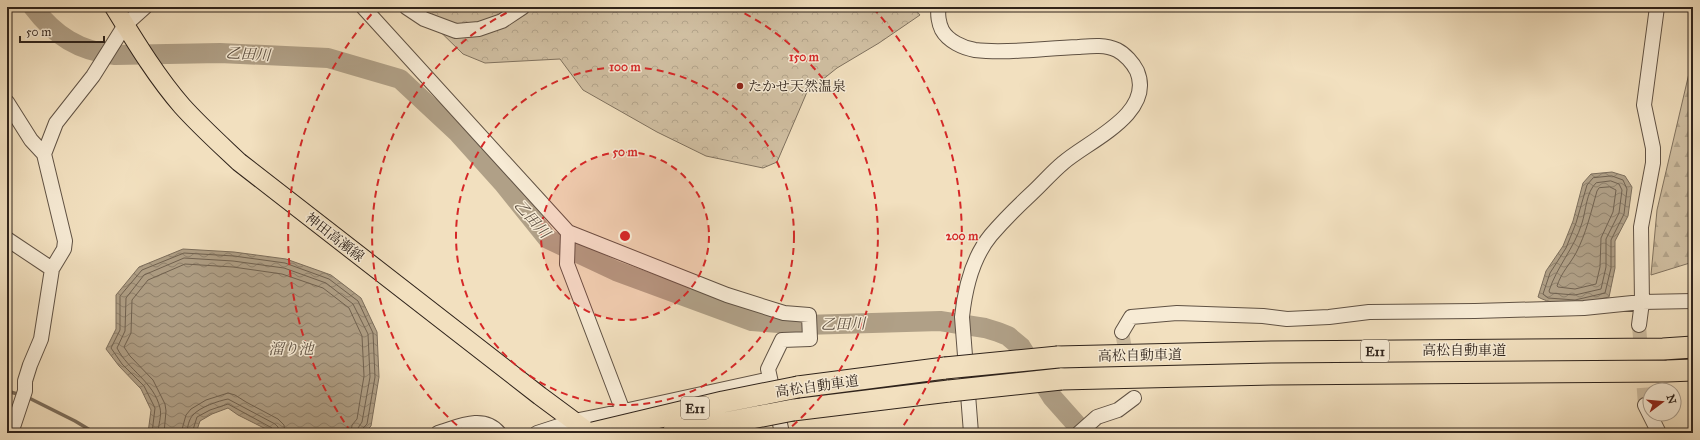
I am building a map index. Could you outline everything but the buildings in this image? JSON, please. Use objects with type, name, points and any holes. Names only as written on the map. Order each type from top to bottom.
[{"type":"highway","name":"高松自動車道","points":[[592,433],[708,405],[798,387],[945,368],[1058,357],[1271,352],[1663,349],[1693,347]]},
{"type":"highway","name":"高松自動車道","points":[[673,433],[793,410],[1061,379],[1275,374],[1693,370]]},
{"type":"main road","name":"神田高瀬線","points":[[114,7],[133,16],[142,50],[158,74],[186,110],[239,162],[574,421],[592,433]]},
{"type":"street","points":[[44,154],[56,123],[93,76],[133,16],[145,7]]},
{"type":"street","points":[[363,7],[568,232],[727,295],[784,313],[810,315],[810,339],[782,340],[768,369],[782,433]]},
{"type":"street","points":[[406,7],[424,19],[456,31],[479,29],[502,21],[522,7]]},
{"type":"street","points":[[940,7],[939,24],[945,34],[957,44],[974,50],[996,51],[1098,46],[1116,49],[1128,58],[1137,71],[1140,82],[1138,98],[1131,110],[1116,126],[1064,162],[990,235],[977,256],[964,301],[962,317],[971,433]]},
{"type":"street","points":[[1639,325],[1642,302],[1641,227],[1653,163],[1653,148],[1644,104],[1657,7]]},
{"type":"street","points":[[7,102],[31,140],[44,154],[65,241],[64,249],[52,268],[41,339],[25,381],[22,398],[11,433]]},
{"type":"street","points":[[568,232],[568,264],[631,433]]},
{"type":"street","points":[[7,239],[52,268]]},
{"type":"street","points":[[1122,332],[1131,317],[1176,313],[1287,318],[1329,317],[1369,312],[1584,308],[1642,302],[1693,301]]},
{"type":"street","points":[[538,433],[574,421],[624,412],[770,379]]},
{"type":"street","points":[[1079,433],[1097,417],[1118,410],[1134,398]]},
{"type":"street","points":[[438,433],[476,422],[490,426],[499,433]]},
{"type":"street","points":[[1654,422],[1659,433]]},
{"type":"green space","points":[[415,7],[913,7],[920,15],[879,43],[837,68],[807,92],[777,162],[763,168],[706,156],[657,132],[583,90],[560,59],[485,63],[463,54]]},
{"type":"green space","points":[[1693,67],[1693,262],[1651,275],[1657,210],[1690,69]]},
{"type":"water","points":[[1612,172],[1625,176],[1632,187],[1628,216],[1615,241],[1615,268],[1609,297],[1564,304],[1546,301],[1538,297],[1546,271],[1563,246],[1573,221],[1583,183],[1591,174]]},
{"type":"water","name":"溜り池","points":[[183,249],[234,252],[286,259],[331,275],[361,298],[377,332],[379,377],[371,426],[364,433],[274,433],[238,415],[228,408],[212,414],[200,421],[196,433],[148,433],[151,410],[141,389],[119,366],[106,349],[116,329],[116,295],[139,267]]},
{"type":"waterway","name":"乙田川","points":[[33,7],[59,34],[79,46],[102,53],[115,55],[220,53],[328,58],[400,79],[458,133],[503,183],[548,239],[616,271],[752,321],[804,325],[940,321],[985,328],[998,332],[1008,336],[1021,347],[1052,397],[1084,433]]},
{"type":"waterway","points":[[7,391],[21,395]]},
{"type":"waterway","points":[[27,397],[75,421],[95,433]]},
{"type":"tunnel","points":[[1639,325],[1643,382]]},
{"type":"tunnel","points":[[1122,332],[1134,398]]},
{"type":"place","name":"たかせ天然温泉","points":[[740,86]]}]
